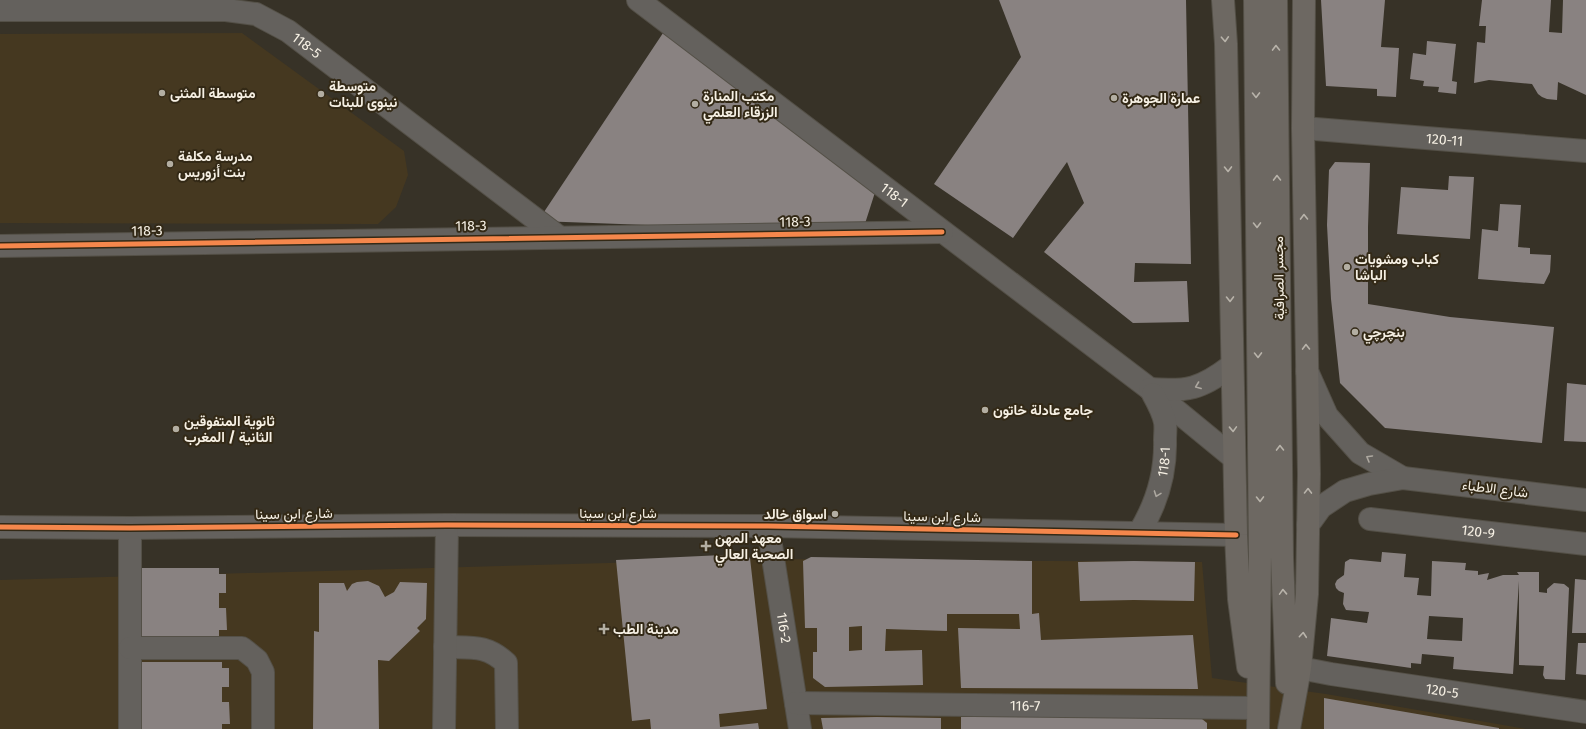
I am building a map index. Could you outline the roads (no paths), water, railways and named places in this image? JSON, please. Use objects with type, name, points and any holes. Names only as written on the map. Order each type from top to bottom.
[{"type":"main road","points":[[1224,0],[1231,366],[1236,535],[1239,599],[1247,664],[1257,721]]},
{"type":"main road","name":"مجسر الصرافية","points":[[1254,0],[1271,557]]},
{"type":"main road","name":"مجسر الصرافية","points":[[1271,557],[1276,0]]},
{"type":"main road","points":[[1289,729],[1300,668],[1307,594],[1307,371],[1303,128],[1304,0]]},
{"type":"main road","points":[[1257,721],[1271,557]]},
{"type":"main road","points":[[1271,557],[1289,729]]},
{"type":"street","name":"118-1","points":[[638,0],[1150,389],[1234,458]]},
{"type":"street","name":"118-5","points":[[0,10],[226,10],[256,14],[288,31],[559,237]]},
{"type":"street","name":"120-11","points":[[1303,128],[1586,151]]},
{"type":"street","name":"118-3","points":[[0,246],[942,232]]},
{"type":"street","points":[[1150,389],[1172,391],[1194,388],[1214,379],[1231,366]]},
{"type":"street","points":[[1307,371],[1327,416],[1360,453],[1403,478]]},
{"type":"street","name":"118-1","points":[[1139,533],[1159,491],[1166,457],[1165,422],[1159,405],[1150,389]]},
{"type":"street","points":[[1308,525],[1321,507],[1345,491],[1369,484],[1403,478]]},
{"type":"street","name":"شارع الاطباء","points":[[1403,478],[1586,500]]},
{"type":"street","name":"120-9","points":[[1370,519],[1586,544]]},
{"type":"street","points":[[444,729],[447,525]]},
{"type":"street","name":"شارع ابن سينا","points":[[0,527],[130,528],[447,525],[768,526],[1236,535]]},
{"type":"street","name":"116-2","points":[[768,526],[800,729]]},
{"type":"street","points":[[130,528],[130,729]]},
{"type":"street","points":[[445,647],[480,648],[496,654],[506,663],[507,729]]},
{"type":"street","points":[[130,648],[242,648],[257,660],[263,672],[263,729]]},
{"type":"street","name":"120-5","points":[[1300,668],[1586,712]]},
{"type":"street","name":"116-7","points":[[796,703],[1257,721]]},
{"type":"place","name":"متوسطة المثنى","points":[[162,93]]},
{"type":"place","name":"متوسطة نينوى للبنات","points":[[321,94]]},
{"type":"place","name":"عمارة الجوهرة","points":[[1114,98]]},
{"type":"place","name":"مكتب المنارة الزرقاء العلمي","points":[[695,104]]},
{"type":"place","name":"مدرسة مكلفة بنت أزوريس","points":[[170,164]]},
{"type":"place","name":"كباب ومشويات الباشا","points":[[1347,267]]},
{"type":"place","name":"بنچرچي","points":[[1355,332]]},
{"type":"place","name":"جامع عادلة خاتون","points":[[985,410]]},
{"type":"place","name":"ثانوية المتفوقين الثانية / المغرب","points":[[176,429]]},
{"type":"place","name":"اسواق خالد","points":[[835,514]]},
{"type":"place","name":"معهد المهن الصحية العالي","points":[[706,546]]},
{"type":"place","name":"مدينة الطب","points":[[604,629]]}]
